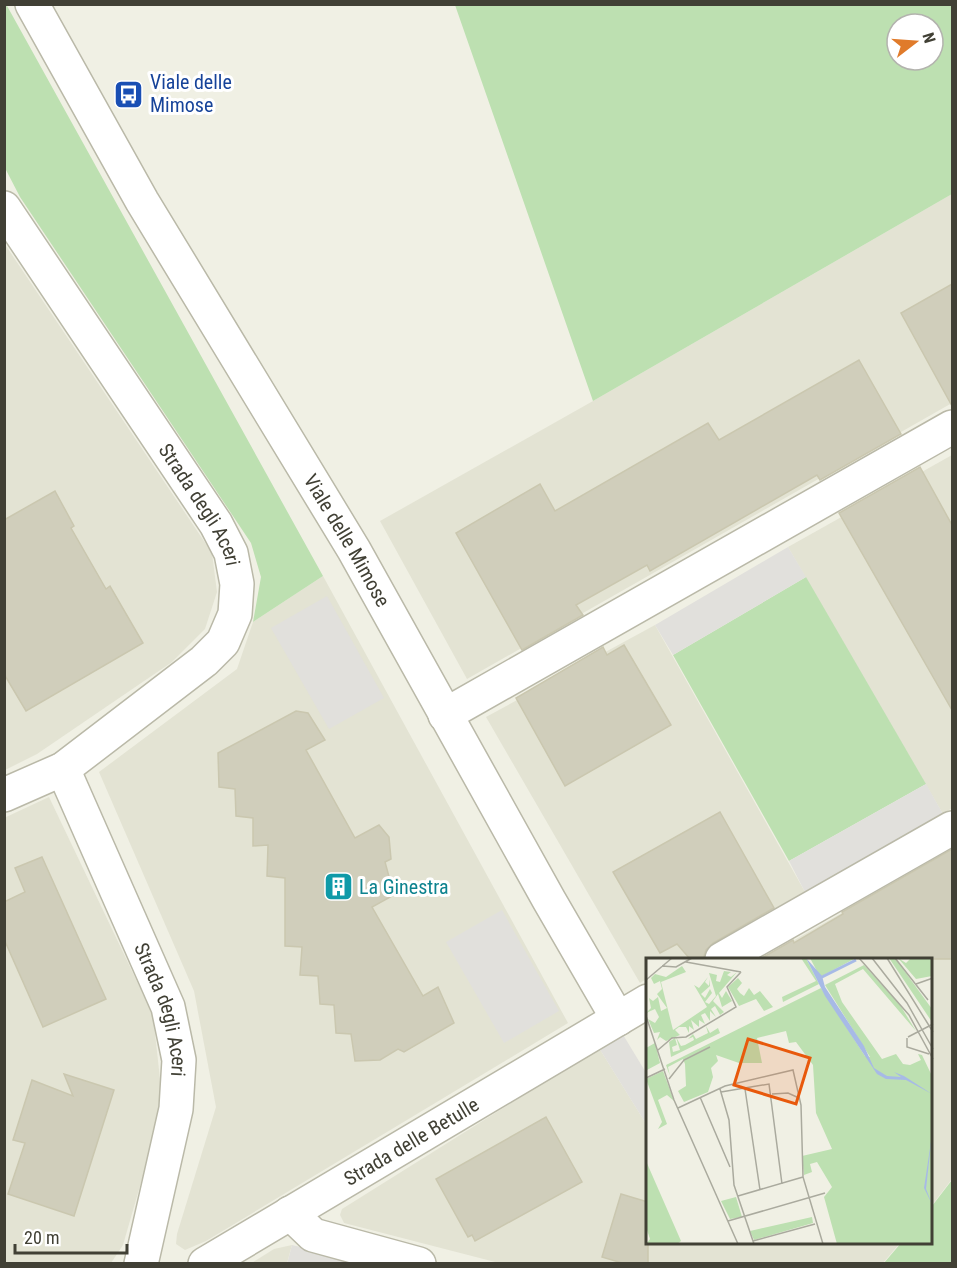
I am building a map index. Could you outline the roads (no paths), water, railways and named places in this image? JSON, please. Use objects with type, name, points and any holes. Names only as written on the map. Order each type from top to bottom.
[{"type":"street","name":"Viale delle Mimose","points":[[32,4],[142,201],[354,550],[445,715],[618,1018]]},
{"type":"street","name":"Strada degli Aceri","points":[[4,795],[63,769],[204,662],[223,642],[235,614],[237,584],[231,553],[216,524],[5,211]]},
{"type":"street","points":[[445,715],[952,427]]},
{"type":"street","name":"Strada degli Aceri","points":[[63,769],[168,1007],[179,1060],[176,1109],[141,1263]]},
{"type":"street","points":[[724,958],[952,828]]},
{"type":"street","name":"Strada delle Betulle","points":[[205,1263],[646,1002]]},
{"type":"street","points":[[618,1018],[646,1028]]},
{"type":"street","points":[[290,1213],[313,1235],[419,1263]]},
{"type":"place","name":"Viale delle Mimose","points":[[129,94]]},
{"type":"place","name":"La Ginestra","points":[[338,887]]}]
